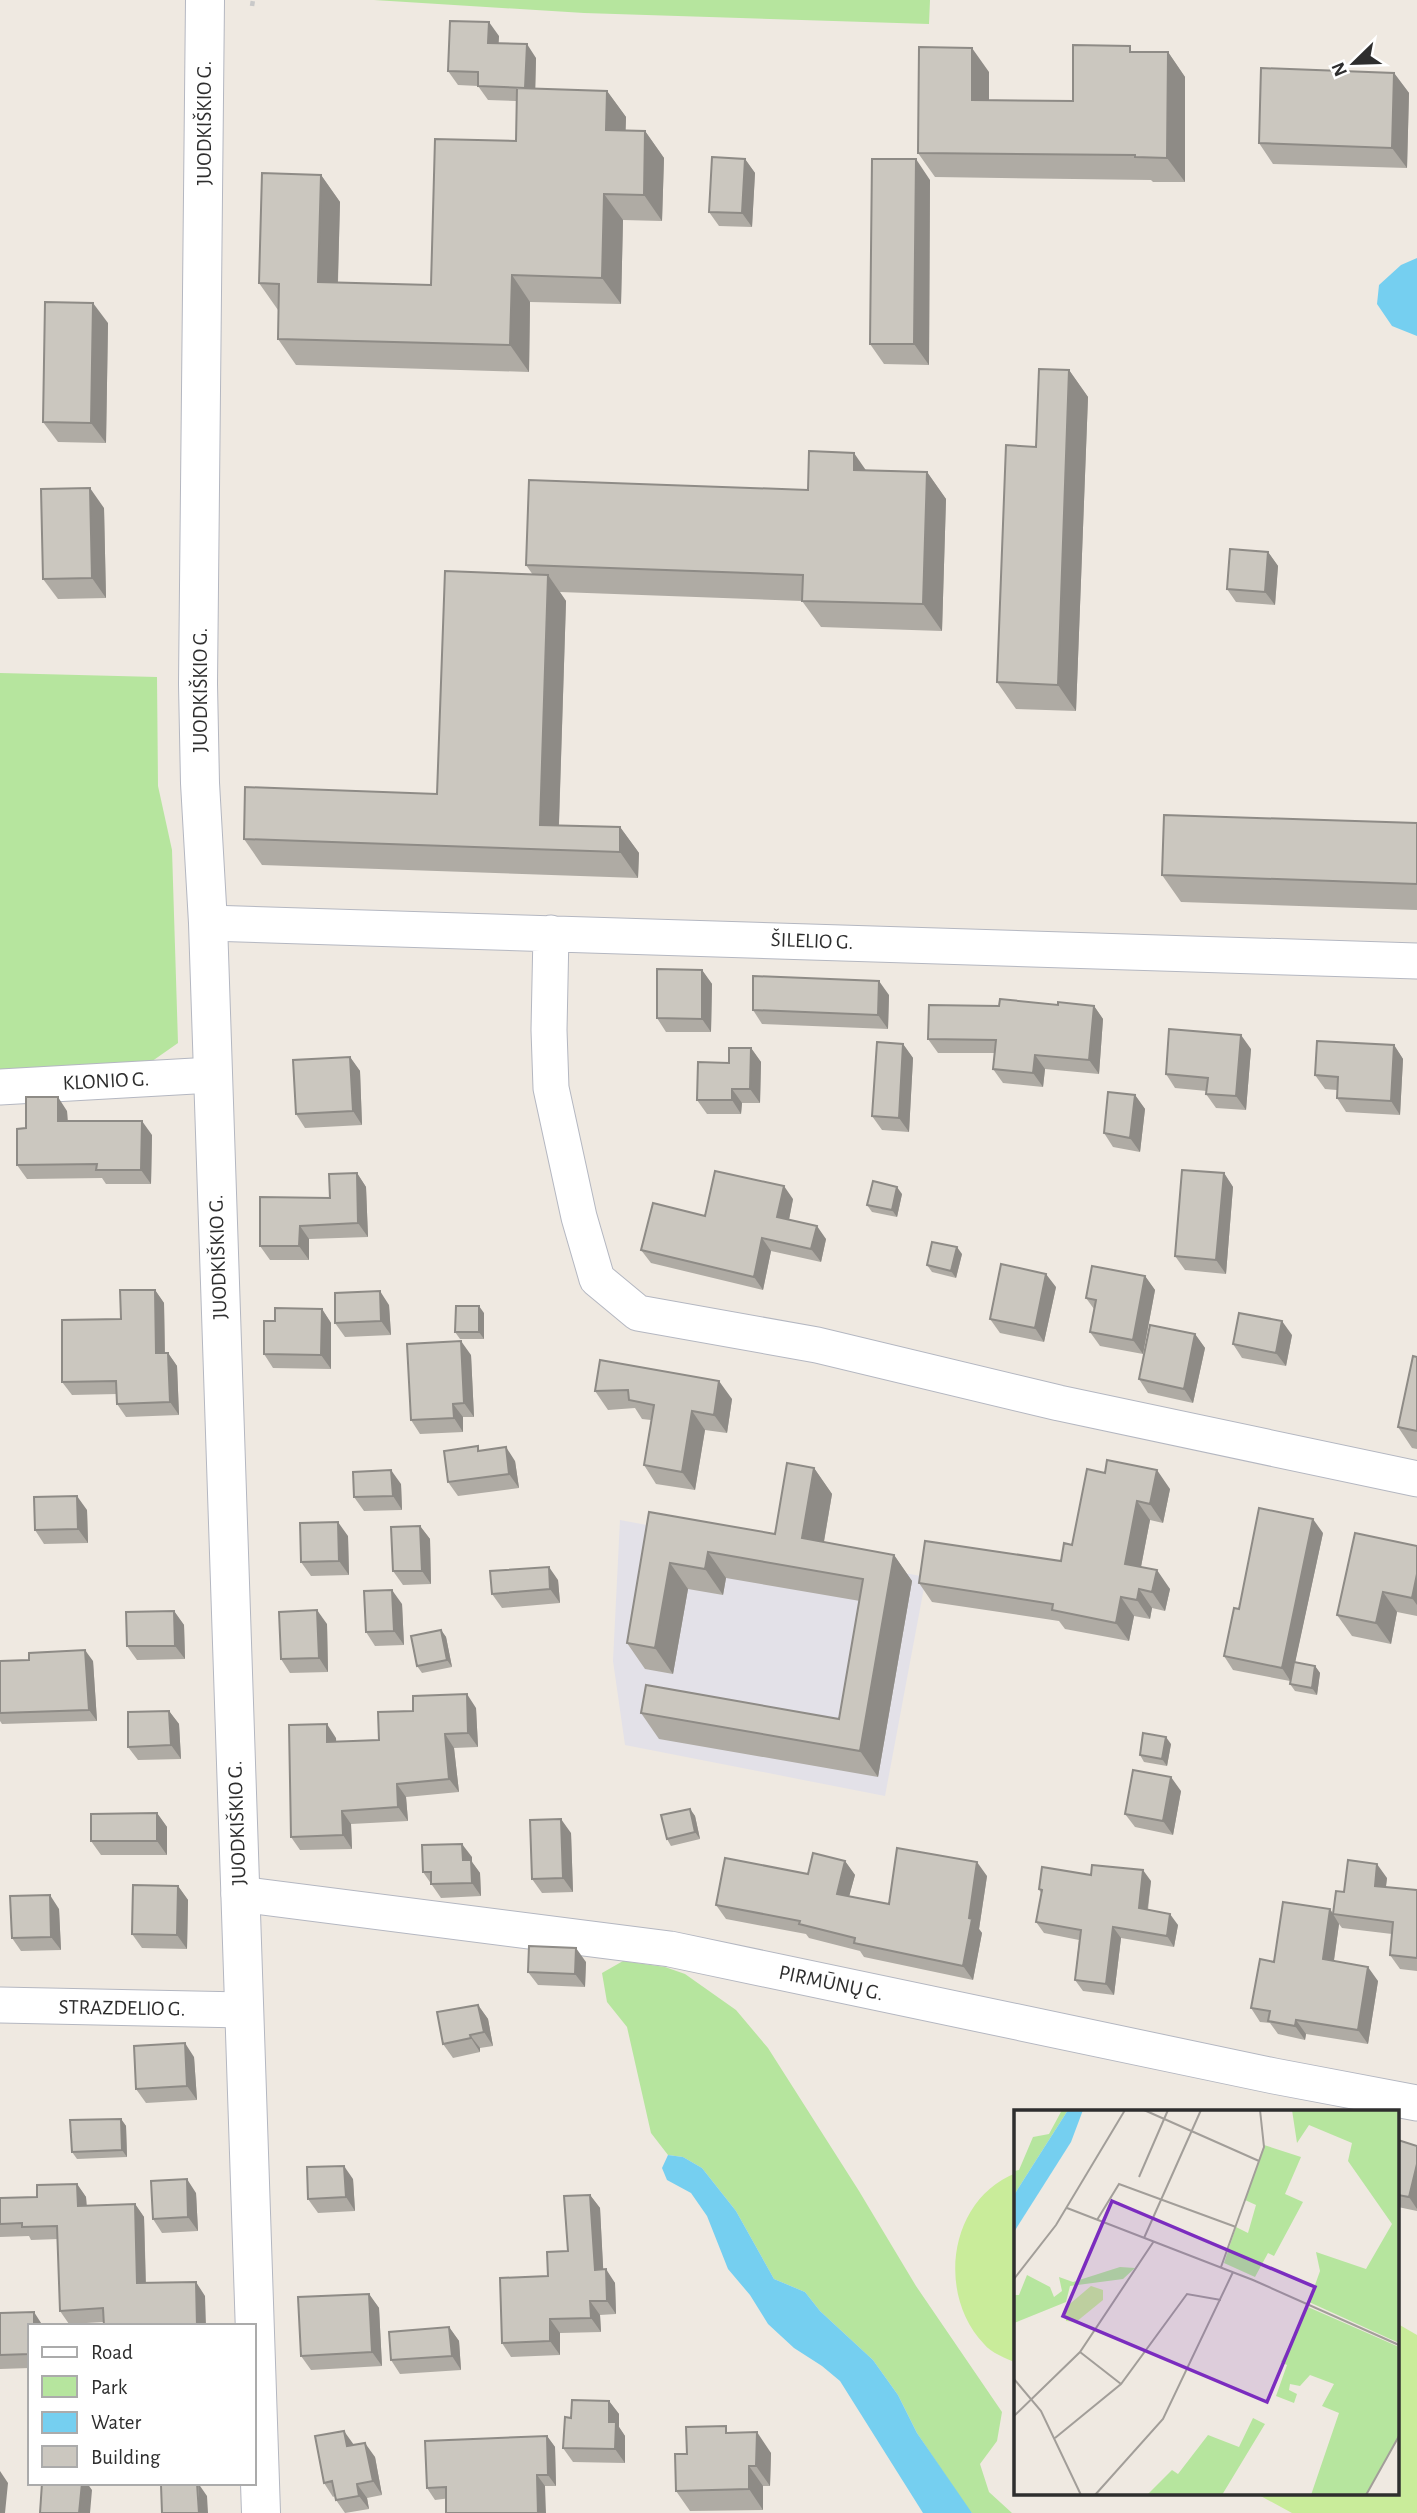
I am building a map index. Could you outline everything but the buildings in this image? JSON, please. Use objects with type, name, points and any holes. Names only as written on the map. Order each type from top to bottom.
[{"type":"street","name":"JUODKIŠKIO G.","points":[[205,0],[198,684],[200,783],[208,923],[254,2324]]},
{"type":"street","name":"ŠILELIO G.","points":[[208,923],[1417,961]]},
{"type":"street","points":[[551,933],[551,1088],[579,1217],[597,1279],[638,1313],[817,1345],[1059,1404],[1417,1479]]},
{"type":"street","name":"KLONIO G.","points":[[0,1087],[212,1075]]},
{"type":"street","name":"PIRMŪNŲ G.","points":[[239,1894],[670,1950],[1274,2076],[1417,2103]]},
{"type":"street","name":"STRAZDELIO G.","points":[[0,2005],[243,2010]]},
{"type":"street","name":"JUODKIŠKIO G.","points":[[256,2373],[261,2513]]},
{"type":"shaded area","points":[[620,1520],[926,1577],[885,1796],[625,1745],[613,1661]]},
{"type":"green space","points":[[374,0],[930,0],[929,24],[584,13]]},
{"type":"green space","points":[[0,673],[157,677],[158,786],[172,850],[178,1043],[148,1064],[0,1077]]},
{"type":"green space","points":[[623,1961],[665,1967],[685,1974],[736,2010],[768,2048],[916,2286],[1002,2412],[997,2441],[980,2464],[989,2492],[1012,2513],[972,2513],[968,2509],[917,2433],[898,2395],[873,2360],[820,2311],[805,2292],[774,2279],[736,2211],[702,2168],[683,2157],[668,2155],[651,2133],[627,2027],[607,2002],[602,1973]]},
{"type":"green space","points":[[1014,2174],[1014,2362],[987,2347],[969,2323],[959,2300],[955,2275],[957,2250],[964,2225],[976,2204],[993,2186]]},
{"type":"green space","points":[[1400,2325],[1417,2335],[1417,2513],[1292,2513],[1261,2496],[1400,2496]]},
{"type":"water","points":[[1417,258],[1417,336],[1392,326],[1377,304],[1379,285],[1401,265]]},
{"type":"water","points":[[668,2155],[683,2157],[702,2168],[736,2211],[774,2279],[805,2292],[820,2311],[873,2360],[898,2395],[917,2433],[972,2513],[923,2513],[840,2381],[794,2348],[768,2324],[750,2295],[728,2269],[707,2216],[691,2193],[667,2180],[662,2168]]}]
